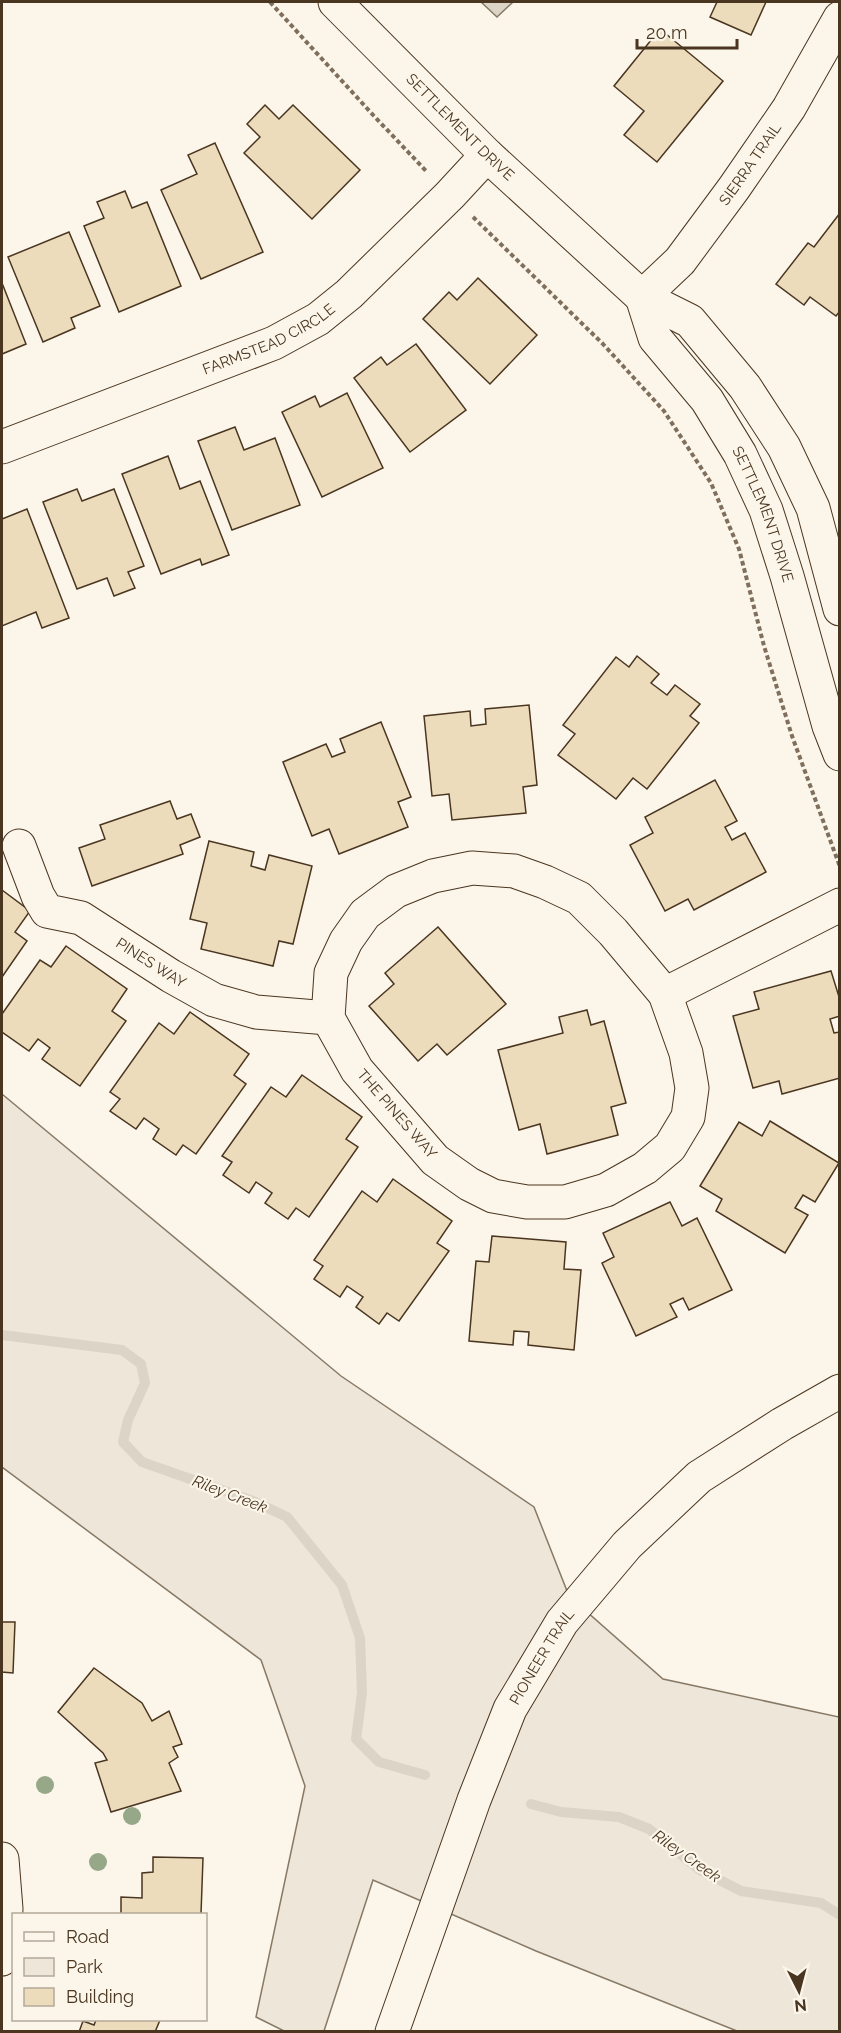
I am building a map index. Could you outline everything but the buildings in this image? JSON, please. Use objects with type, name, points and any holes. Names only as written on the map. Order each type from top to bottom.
[{"type":"street","name":"SETTLEMENT DRIVE","points":[[335,2],[487,155],[642,297],[690,321],[745,387],[784,447],[813,508],[840,609]]},
{"type":"street","name":"SIERRA TRAIL","points":[[642,297],[680,261],[734,188],[789,108],[840,18]]},
{"type":"street","name":"FARMSTEAD CIRCLE","points":[[2,447],[274,343],[318,319],[349,294],[450,195],[487,155]]},
{"type":"street","name":"SETTLEMENT DRIVE","points":[[642,297],[655,338],[707,400],[740,454],[766,510],[829,726],[840,754]]},
{"type":"street","name":"PINES WAY","points":[[19,846],[38,896],[47,911],[81,918],[171,976],[214,1000],[256,1012],[328,1018]]},
{"type":"street","name":"THE PINES WAY","points":[[472,868],[514,870],[579,898],[613,932],[664,994],[686,1053],[692,1088],[688,1117],[669,1147],[645,1168],[606,1190],[565,1202],[527,1202],[493,1196],[469,1184],[435,1160],[357,1070],[328,1018],[331,973],[346,941],[365,914],[396,891],[433,876],[472,868]]},
{"type":"street","points":[[664,994],[840,905]]},
{"type":"street","name":"PIONEER TRAIL","points":[[392,2031],[474,1800],[510,1709],[562,1622],[627,1545],[699,1477],[840,1390]]},
{"type":"street","points":[[2,1858],[6,1909],[2,1959]]},
{"type":"path","points":[[270,2],[450,195],[603,344],[656,402],[711,483],[739,549],[764,646],[792,736],[840,867]]},
{"type":"green space","points":[[2,1094],[341,1376],[534,1507],[569,1596],[663,1679],[839,1717],[839,2031],[737,2031],[536,1951],[373,1880],[324,2031],[284,2031],[256,2017],[305,1786],[261,1660],[2,1467]]},
{"type":"shaded area","points":[[481,2],[513,2],[497,17]]},
{"type":"waterway","name":"Riley Creek","points":[[2,1335],[122,1350],[141,1364],[145,1383],[128,1420],[123,1442],[142,1462],[253,1501],[287,1517],[342,1585],[360,1638],[362,1693],[356,1739],[379,1762],[425,1775]]},
{"type":"waterway","name":"Riley Creek","points":[[531,1804],[561,1812],[619,1817],[649,1829],[700,1870],[741,1891],[821,1903],[840,1915]]}]
